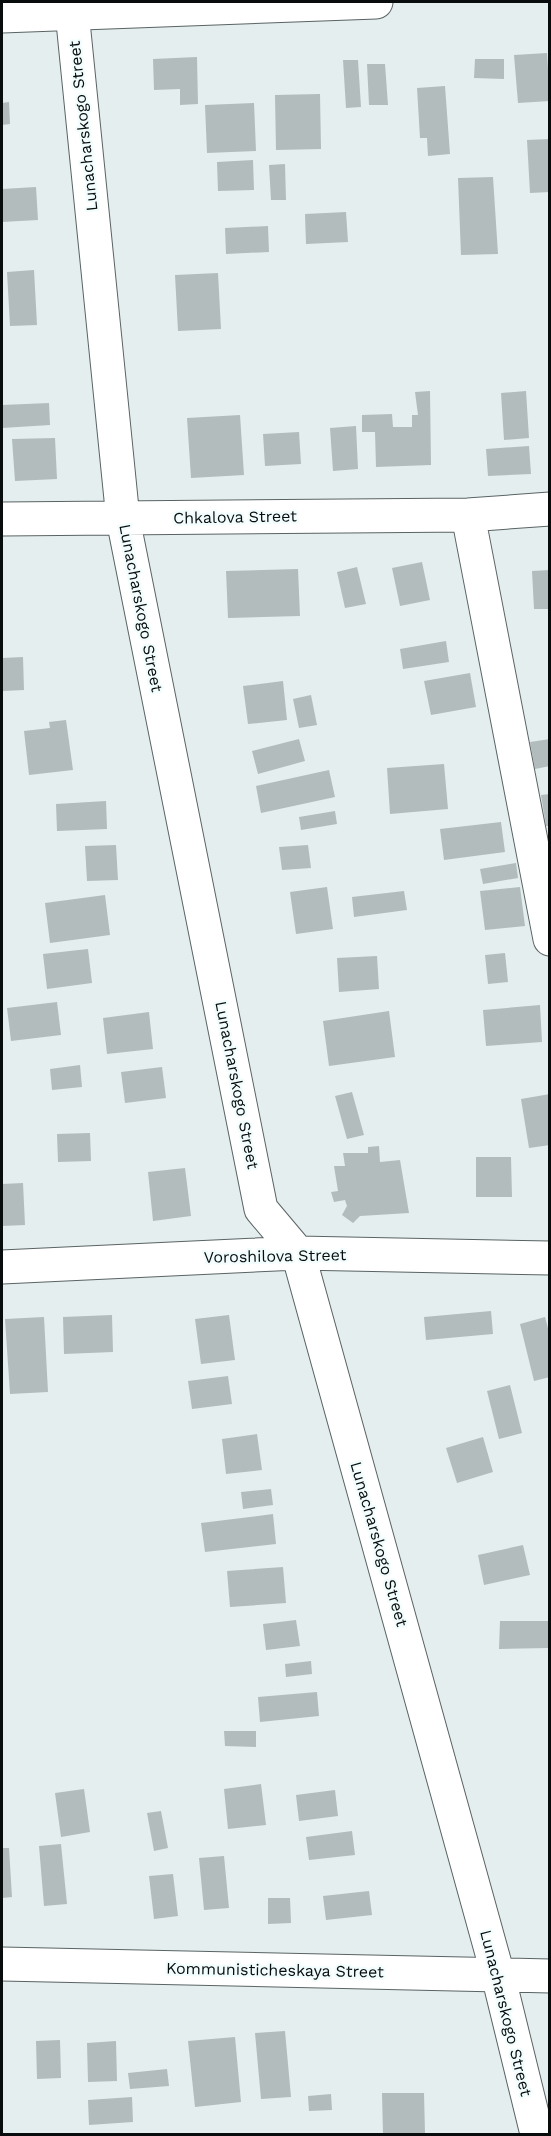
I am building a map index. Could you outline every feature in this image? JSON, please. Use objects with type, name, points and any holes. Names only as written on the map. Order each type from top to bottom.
[{"type":"street","points":[[2,16],[71,8],[376,2]]},
{"type":"street","name":"Lunacharskogo Street","points":[[71,8],[123,519],[261,1209],[298,1253],[498,1975],[537,2134]]},
{"type":"street","name":"Chkalova Street","points":[[2,519],[468,515],[549,509]]},
{"type":"street","points":[[468,515],[549,939]]},
{"type":"street","name":"Voroshilova Street","points":[[2,1267],[298,1253],[549,1258]]},
{"type":"street","name":"Kommunisticheskaya Street","points":[[2,1965],[549,1976]]},
{"type":"building","points":[[547,53],[550,101],[518,103],[514,55]]},
{"type":"building","points":[[197,57],[198,104],[180,105],[180,89],[154,90],[153,59]]},
{"type":"building","points":[[475,59],[504,59],[504,79],[474,78]]},
{"type":"building","points":[[343,60],[358,60],[361,107],[346,108]]},
{"type":"building","points":[[367,64],[385,64],[388,105],[369,105]]},
{"type":"building","points":[[445,86],[450,154],[428,156],[427,138],[420,138],[417,88]]},
{"type":"building","points":[[320,94],[321,149],[276,150],[275,95]]},
{"type":"building","points":[[9,102],[10,124],[2,125],[2,103]]},
{"type":"building","points":[[254,103],[256,151],[207,153],[205,105]]},
{"type":"building","points":[[550,139],[550,192],[530,193],[527,140]]},
{"type":"building","points":[[253,160],[254,190],[218,191],[217,162]]},
{"type":"building","points":[[285,164],[286,200],[271,200],[269,165]]},
{"type":"building","points":[[493,177],[498,254],[461,255],[458,178]]},
{"type":"building","points":[[36,187],[38,220],[2,222],[2,189]]},
{"type":"building","points":[[346,212],[348,242],[306,244],[305,214]]},
{"type":"building","points":[[268,226],[269,252],[226,254],[225,228]]},
{"type":"building","points":[[34,270],[37,325],[10,326],[7,272]]},
{"type":"building","points":[[218,273],[221,329],[178,331],[175,275]]},
{"type":"building","points":[[430,391],[431,465],[376,467],[375,432],[362,432],[362,415],[392,414],[393,427],[412,427],[412,415],[418,415],[415,392]]},
{"type":"building","points":[[526,391],[529,438],[504,440],[501,393]]},
{"type":"building","points":[[49,403],[50,425],[2,428],[2,405]]},
{"type":"building","points":[[240,415],[244,475],[191,478],[187,418]]},
{"type":"building","points":[[356,426],[358,469],[333,471],[330,428]]},
{"type":"building","points":[[299,432],[301,464],[265,466],[263,434]]},
{"type":"building","points":[[55,438],[57,479],[15,481],[12,439]]},
{"type":"building","points":[[529,446],[531,474],[488,476],[486,449]]},
{"type":"building","points":[[422,562],[430,600],[400,606],[392,568]]},
{"type":"building","points":[[357,567],[366,604],[345,608],[337,572]]},
{"type":"building","points":[[298,569],[300,616],[228,618],[226,571]]},
{"type":"building","points":[[550,570],[550,609],[534,609],[532,571]]},
{"type":"building","points":[[446,641],[449,662],[403,669],[400,649]]},
{"type":"building","points":[[23,657],[24,690],[3,691],[2,658]]},
{"type":"building","points":[[470,673],[476,707],[431,715],[424,681]]},
{"type":"building","points":[[283,681],[287,720],[248,724],[243,686]]},
{"type":"building","points":[[311,695],[317,725],[299,728],[293,699]]},
{"type":"building","points":[[66,720],[73,770],[29,775],[24,731],[50,728],[49,722]]},
{"type":"building","points":[[299,739],[305,761],[258,774],[252,751]]},
{"type":"building","points":[[550,739],[550,766],[535,769],[530,742]]},
{"type":"building","points":[[444,764],[448,809],[390,814],[387,768]]},
{"type":"building","points":[[329,770],[335,797],[261,813],[256,786]]},
{"type":"building","points":[[550,794],[550,826],[546,826],[541,795]]},
{"type":"building","points":[[106,801],[107,829],[57,831],[56,804]]},
{"type":"building","points":[[335,811],[337,824],[301,830],[299,817]]},
{"type":"building","points":[[501,822],[505,852],[444,860],[440,829]]},
{"type":"building","points":[[116,845],[118,880],[87,881],[85,846]]},
{"type":"building","points":[[308,845],[311,868],[282,870],[279,847]]},
{"type":"building","points":[[516,863],[518,878],[483,884],[480,869]]},
{"type":"building","points":[[327,887],[333,929],[296,934],[290,892]]},
{"type":"building","points":[[520,887],[525,926],[485,930],[480,891]]},
{"type":"building","points":[[404,891],[407,910],[354,917],[352,897]]},
{"type":"building","points":[[105,895],[110,935],[50,943],[45,903]]},
{"type":"building","points":[[88,949],[92,983],[47,989],[43,954]]},
{"type":"building","points":[[505,953],[508,982],[488,984],[485,955]]},
{"type":"building","points":[[377,956],[379,989],[339,992],[337,958]]},
{"type":"building","points":[[57,1002],[61,1035],[11,1041],[7,1008]]},
{"type":"building","points":[[540,1005],[542,1042],[486,1046],[483,1010]]},
{"type":"building","points":[[389,1011],[395,1057],[329,1066],[323,1021]]},
{"type":"building","points":[[149,1012],[153,1049],[107,1054],[103,1018]]},
{"type":"building","points":[[80,1065],[82,1087],[52,1090],[50,1069]]},
{"type":"building","points":[[162,1067],[166,1098],[125,1103],[121,1072]]},
{"type":"building","points":[[352,1092],[364,1135],[347,1139],[335,1096]]},
{"type":"building","points":[[550,1094],[550,1145],[529,1148],[521,1099]]},
{"type":"building","points":[[90,1133],[91,1161],[58,1162],[57,1134]]},
{"type":"building","points":[[379,1146],[380,1162],[400,1160],[409,1213],[360,1216],[353,1223],[342,1215],[347,1206],[345,1200],[334,1202],[331,1192],[338,1191],[334,1166],[345,1166],[343,1153],[368,1153],[368,1147]]},
{"type":"building","points":[[476,1157],[511,1157],[512,1197],[476,1197]]},
{"type":"building","points":[[185,1168],[191,1216],[153,1221],[148,1172]]},
{"type":"building","points":[[23,1183],[25,1225],[2,1226],[2,1184]]},
{"type":"building","points":[[491,1311],[493,1334],[426,1340],[424,1317]]},
{"type":"building","points":[[112,1315],[113,1352],[64,1354],[63,1317]]},
{"type":"building","points":[[229,1315],[235,1360],[201,1364],[195,1319]]},
{"type":"building","points":[[44,1317],[48,1392],[10,1394],[5,1319]]},
{"type":"building","points":[[545,1317],[550,1336],[550,1377],[534,1381],[520,1324]]},
{"type":"building","points":[[228,1376],[232,1404],[192,1409],[188,1381]]},
{"type":"building","points":[[510,1385],[522,1433],[499,1439],[487,1391]]},
{"type":"building","points":[[257,1434],[262,1470],[226,1474],[222,1439]]},
{"type":"building","points":[[483,1437],[493,1472],[457,1483],[446,1448]]},
{"type":"building","points":[[271,1489],[273,1505],[243,1509],[241,1492]]},
{"type":"building","points":[[273,1514],[276,1544],[205,1552],[201,1523]]},
{"type":"building","points":[[523,1545],[530,1575],[484,1585],[478,1555]]},
{"type":"building","points":[[283,1567],[286,1603],[230,1607],[227,1571]]},
{"type":"building","points":[[296,1620],[300,1646],[266,1650],[263,1624]]},
{"type":"building","points":[[500,1621],[548,1621],[548,1648],[499,1649]]},
{"type":"building","points":[[311,1661],[312,1674],[286,1677],[285,1664]]},
{"type":"building","points":[[317,1692],[319,1716],[260,1722],[258,1697]]},
{"type":"building","points":[[224,1731],[256,1731],[256,1747],[225,1746]]},
{"type":"building","points":[[261,1784],[266,1825],[228,1829],[224,1789]]},
{"type":"building","points":[[84,1789],[90,1832],[61,1837],[55,1793]]},
{"type":"building","points":[[335,1790],[338,1816],[299,1821],[296,1795]]},
{"type":"building","points":[[161,1811],[168,1848],[154,1851],[147,1813]]},
{"type":"building","points":[[352,1831],[355,1855],[309,1860],[306,1837]]},
{"type":"building","points":[[61,1844],[67,1904],[44,1906],[39,1846]]},
{"type":"building","points":[[2,1848],[9,1848],[12,1897],[2,1898]]},
{"type":"building","points":[[224,1856],[229,1908],[204,1910],[199,1858]]},
{"type":"building","points":[[173,1874],[178,1916],[154,1919],[149,1876]]},
{"type":"building","points":[[369,1891],[372,1915],[326,1920],[323,1896]]},
{"type":"building","points":[[268,1898],[290,1898],[291,1923],[268,1924]]},
{"type":"building","points":[[285,2031],[291,2097],[261,2099],[255,2033]]},
{"type":"building","points":[[235,2037],[241,2102],[195,2107],[188,2041]]},
{"type":"building","points":[[60,2040],[61,2078],[37,2079],[36,2041]]},
{"type":"building","points":[[116,2041],[117,2081],[88,2082],[87,2043]]},
{"type":"building","points":[[167,2069],[169,2086],[130,2089],[128,2073]]},
{"type":"building","points":[[382,2093],[424,2093],[425,2133],[383,2134]]},
{"type":"building","points":[[331,2094],[332,2110],[309,2111],[308,2096]]},
{"type":"building","points":[[132,2097],[133,2122],[89,2125],[88,2100]]}]
